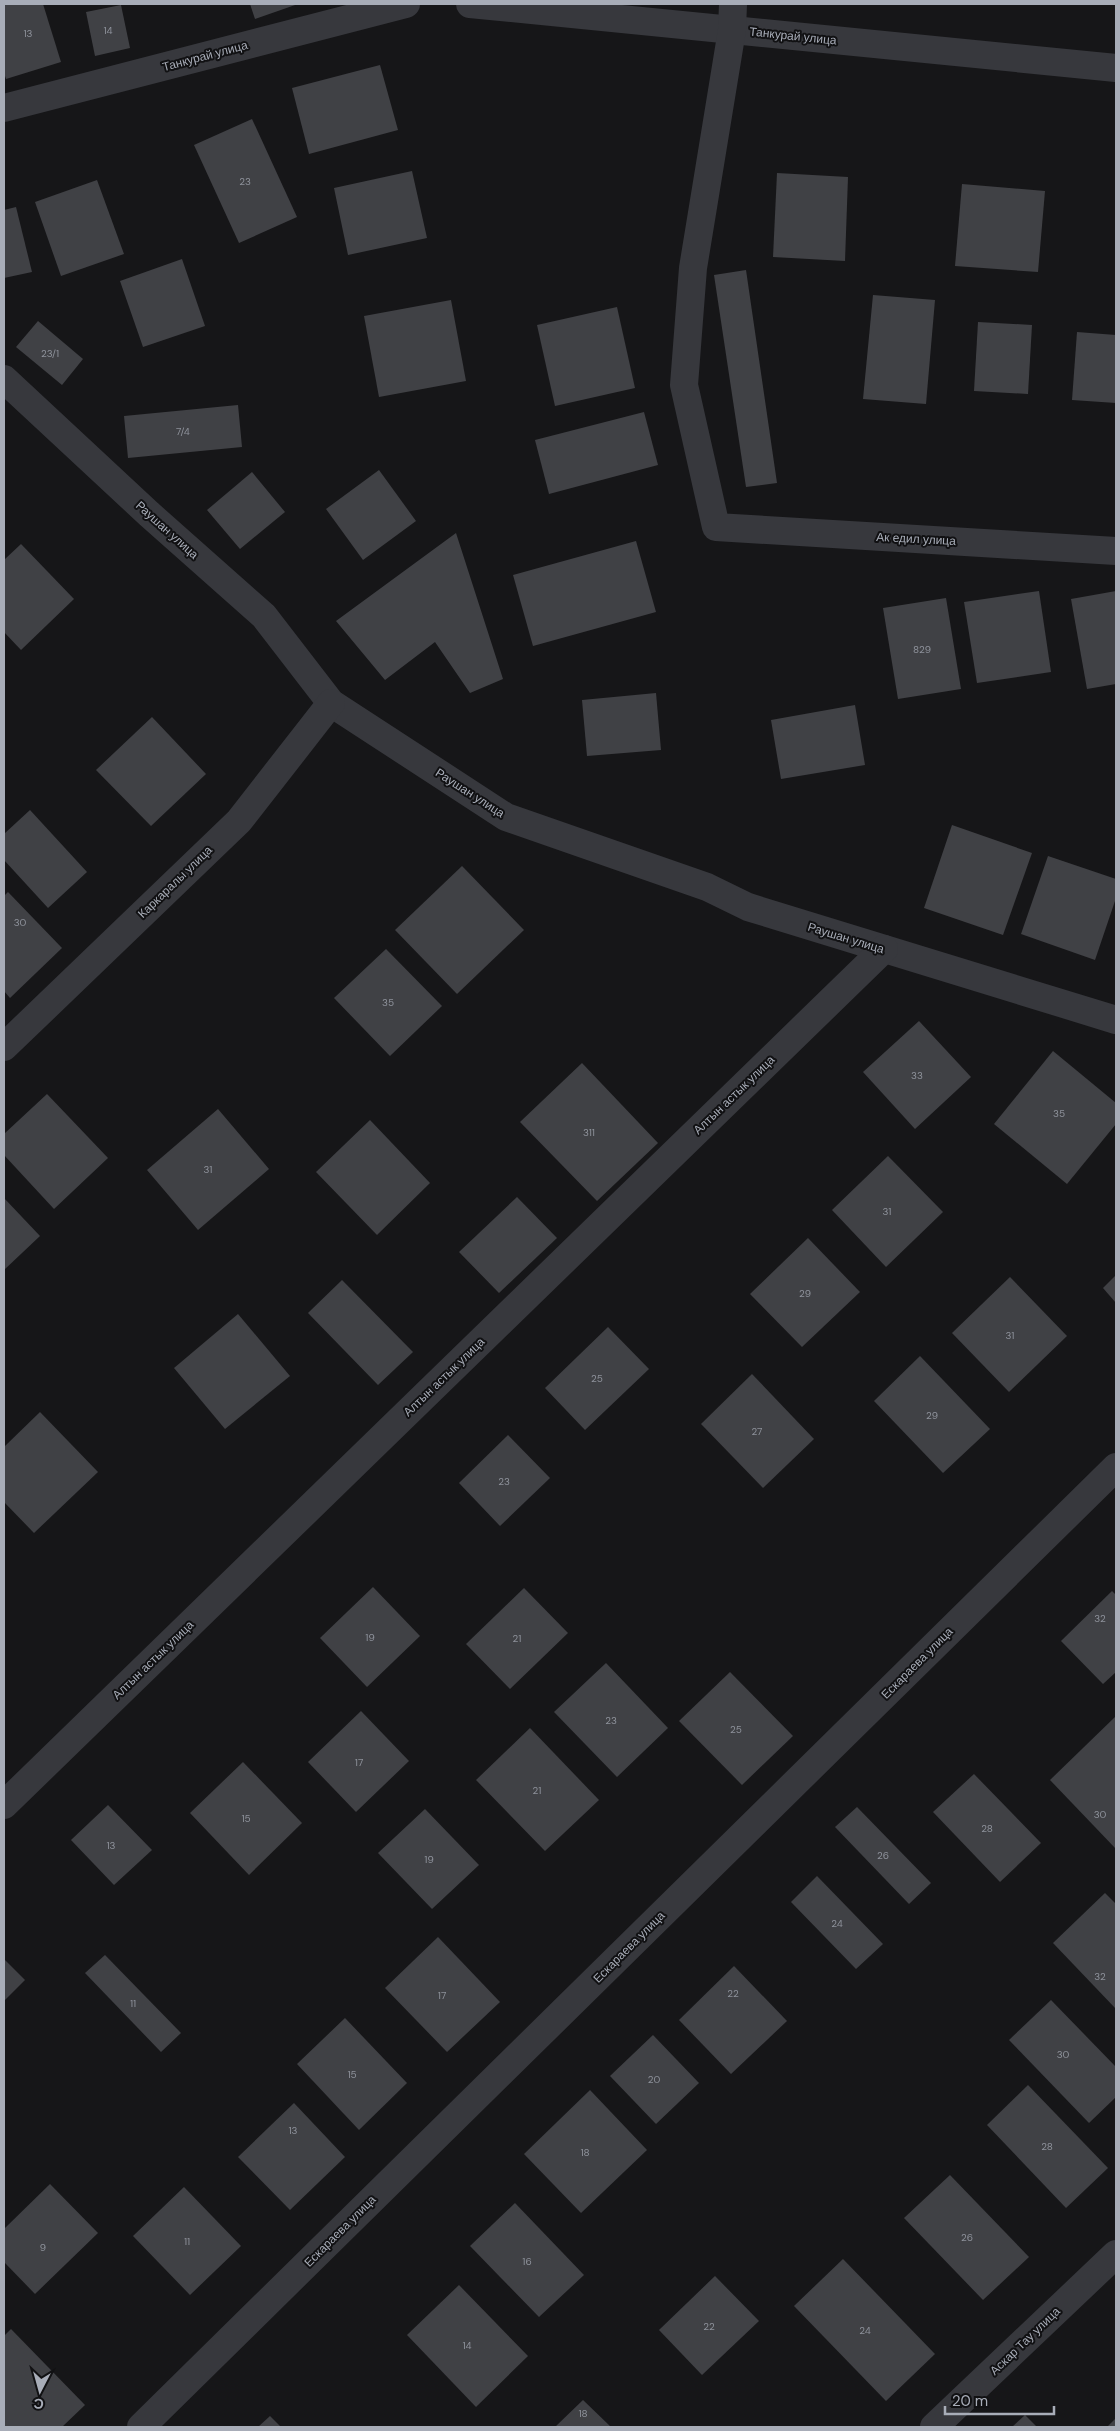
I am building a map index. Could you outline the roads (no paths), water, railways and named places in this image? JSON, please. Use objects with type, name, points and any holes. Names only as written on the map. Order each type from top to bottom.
[{"type":"street","name":"Танкурай улица","points":[[4,108],[406,4]]},
{"type":"street","name":"Танкурай улица","points":[[470,4],[732,17],[1116,68]]},
{"type":"street","name":"Ак едил улица","points":[[732,17],[693,268],[684,385],[716,527],[1116,551]]},
{"type":"street","name":"Раушан улица","points":[[4,379],[149,514],[264,616],[331,703],[506,817],[707,887],[748,908],[1116,1020]]},
{"type":"street","name":"Каркаралы улица","points":[[4,1047],[239,821],[331,703]]},
{"type":"street","name":"Алтын астык улица","points":[[4,1805],[884,949]]},
{"type":"street","name":"Ескараева улица","points":[[141,2427],[1116,1467]]},
{"type":"street","name":"Аскар Тау улица","points":[[934,2427],[1116,2254]]}]
